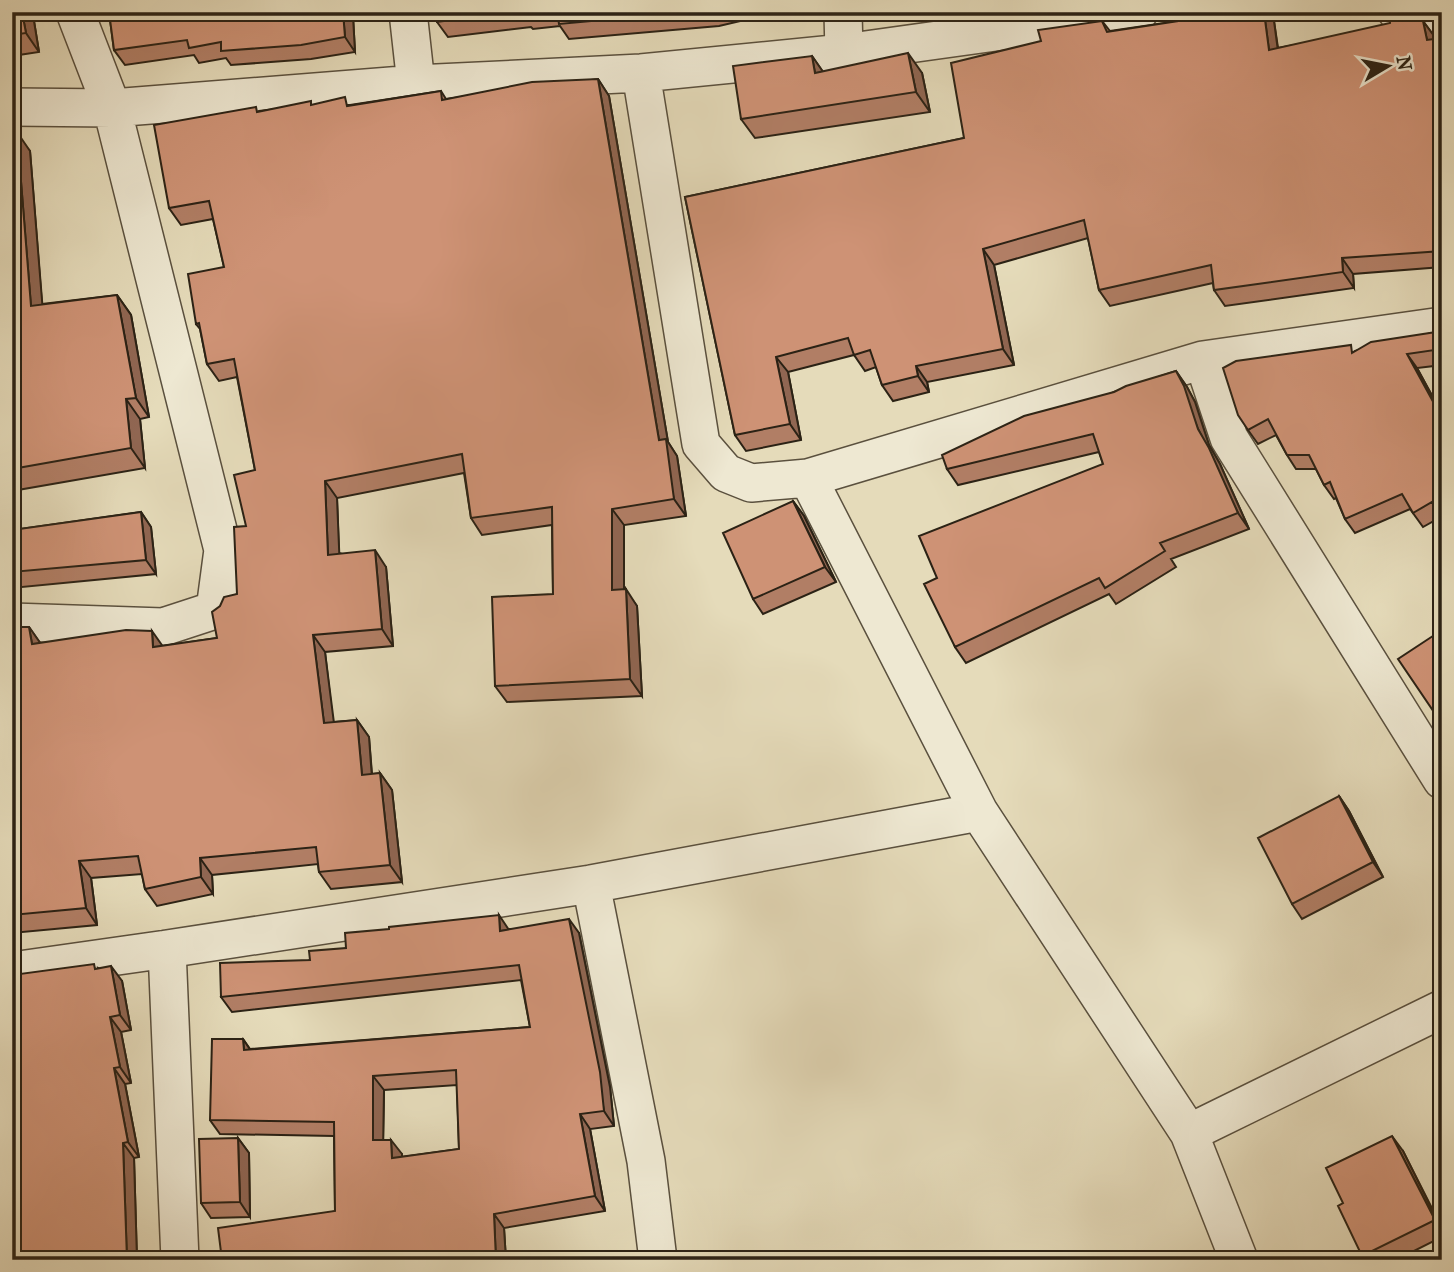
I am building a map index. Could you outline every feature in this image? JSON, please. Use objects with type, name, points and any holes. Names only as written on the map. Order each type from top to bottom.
[{"type":"street","points":[[12,622],[163,627],[215,610],[223,550],[112,108],[75,12]]},
{"type":"street","points":[[408,12],[416,84]]},
{"type":"street","points":[[844,12],[844,53]]},
{"type":"street","points":[[12,107],[112,108],[416,84],[641,73],[844,53],[1139,12]]},
{"type":"street","points":[[1397,12],[1442,16]]},
{"type":"street","points":[[641,73],[701,444],[726,473],[751,483],[808,478],[1203,360],[1442,326]]},
{"type":"street","points":[[1203,360],[1228,438],[1442,780]]},
{"type":"street","points":[[808,478],[979,812],[1189,1133],[1238,1260]]},
{"type":"street","points":[[12,971],[167,950],[591,884],[979,812]]},
{"type":"street","points":[[591,884],[646,1161],[658,1260]]},
{"type":"street","points":[[167,950],[180,1260]]},
{"type":"street","points":[[1189,1133],[1442,1009]]},
{"type":"building","points":[[12,12],[22,12],[26,33],[12,35]]},
{"type":"building","points":[[109,12],[343,12],[345,37],[301,45],[221,51],[221,42],[189,48],[187,40],[114,50]]},
{"type":"building","points":[[436,12],[515,12],[437,22]]},
{"type":"building","points":[[557,12],[691,12],[559,24]]},
{"type":"building","points":[[1211,12],[1264,12],[1269,50],[1390,23],[1390,19],[1396,18],[1423,21],[1427,40],[1442,38],[1442,251],[1342,258],[1343,272],[1214,290],[1211,265],[1099,290],[1084,220],[983,249],[1003,349],[916,366],[918,376],[882,385],[870,350],[854,355],[848,338],[776,357],[790,424],[735,435],[685,197],[964,138],[951,63],[1041,41],[1038,30],[1102,21],[1107,32],[1212,16]]},
{"type":"building","points":[[908,53],[916,92],[741,119],[733,66],[812,56],[815,73]]},
{"type":"building","points":[[598,79],[659,440],[666,439],[674,499],[612,509],[612,590],[626,589],[630,679],[495,686],[492,597],[553,594],[552,507],[471,518],[462,454],[325,481],[328,555],[375,550],[382,629],[313,635],[324,723],[357,720],[362,775],[380,773],[390,865],[319,872],[316,847],[200,858],[201,877],[145,889],[138,856],[79,861],[86,908],[12,915],[12,627],[29,627],[32,644],[126,630],[152,631],[153,647],[217,638],[212,612],[220,606],[224,597],[237,594],[234,527],[246,526],[234,475],[255,470],[234,359],[207,364],[199,323],[196,324],[188,274],[224,267],[209,201],[169,208],[154,125],[256,107],[257,112],[311,101],[311,105],[345,97],[347,106],[441,91],[442,100],[532,82]]},
{"type":"building","points":[[12,132],[17,132],[31,306],[117,295],[136,398],[126,399],[131,448],[12,469]]},
{"type":"building","points":[[1442,330],[1442,349],[1407,354],[1442,418],[1442,507],[1436,510],[1432,502],[1413,513],[1402,494],[1345,519],[1330,482],[1324,485],[1309,455],[1287,455],[1268,419],[1248,430],[1238,415],[1223,368],[1236,361],[1351,345],[1352,353],[1371,342]]},
{"type":"building","points":[[1176,371],[1184,386],[1198,429],[1238,513],[1160,543],[1165,551],[1105,588],[1099,578],[955,647],[924,584],[937,578],[919,536],[1103,464],[1093,434],[947,469],[942,455],[1024,416],[1114,392]]},
{"type":"building","points":[[793,501],[825,567],[753,599],[723,533]]},
{"type":"building","points":[[141,512],[146,560],[12,572],[12,530]]},
{"type":"building","points":[[1442,630],[1442,715],[1438,718],[1398,659]]},
{"type":"building","points":[[1339,796],[1373,862],[1292,904],[1258,838]]},
{"type":"building","points":[[499,915],[500,931],[569,919],[600,1072],[604,1111],[580,1114],[595,1196],[494,1214],[496,1260],[222,1260],[218,1228],[335,1211],[334,1122],[210,1120],[212,1039],[243,1039],[244,1050],[530,1027],[519,965],[221,997],[220,963],[310,960],[309,951],[346,948],[345,933]],"holes":[[[456,1070],[459,1149],[392,1158],[391,1140],[373,1140],[373,1076]]]},
{"type":"building","points":[[94,964],[95,969],[111,966],[120,1015],[110,1017],[120,1067],[114,1068],[128,1142],[123,1143],[127,1260],[12,1260],[12,975]]},
{"type":"building","points":[[1392,1136],[1435,1220],[1362,1256],[1338,1206],[1343,1203],[1326,1168]]},
{"type":"building","points":[[238,1138],[240,1202],[201,1203],[199,1139]]}]
